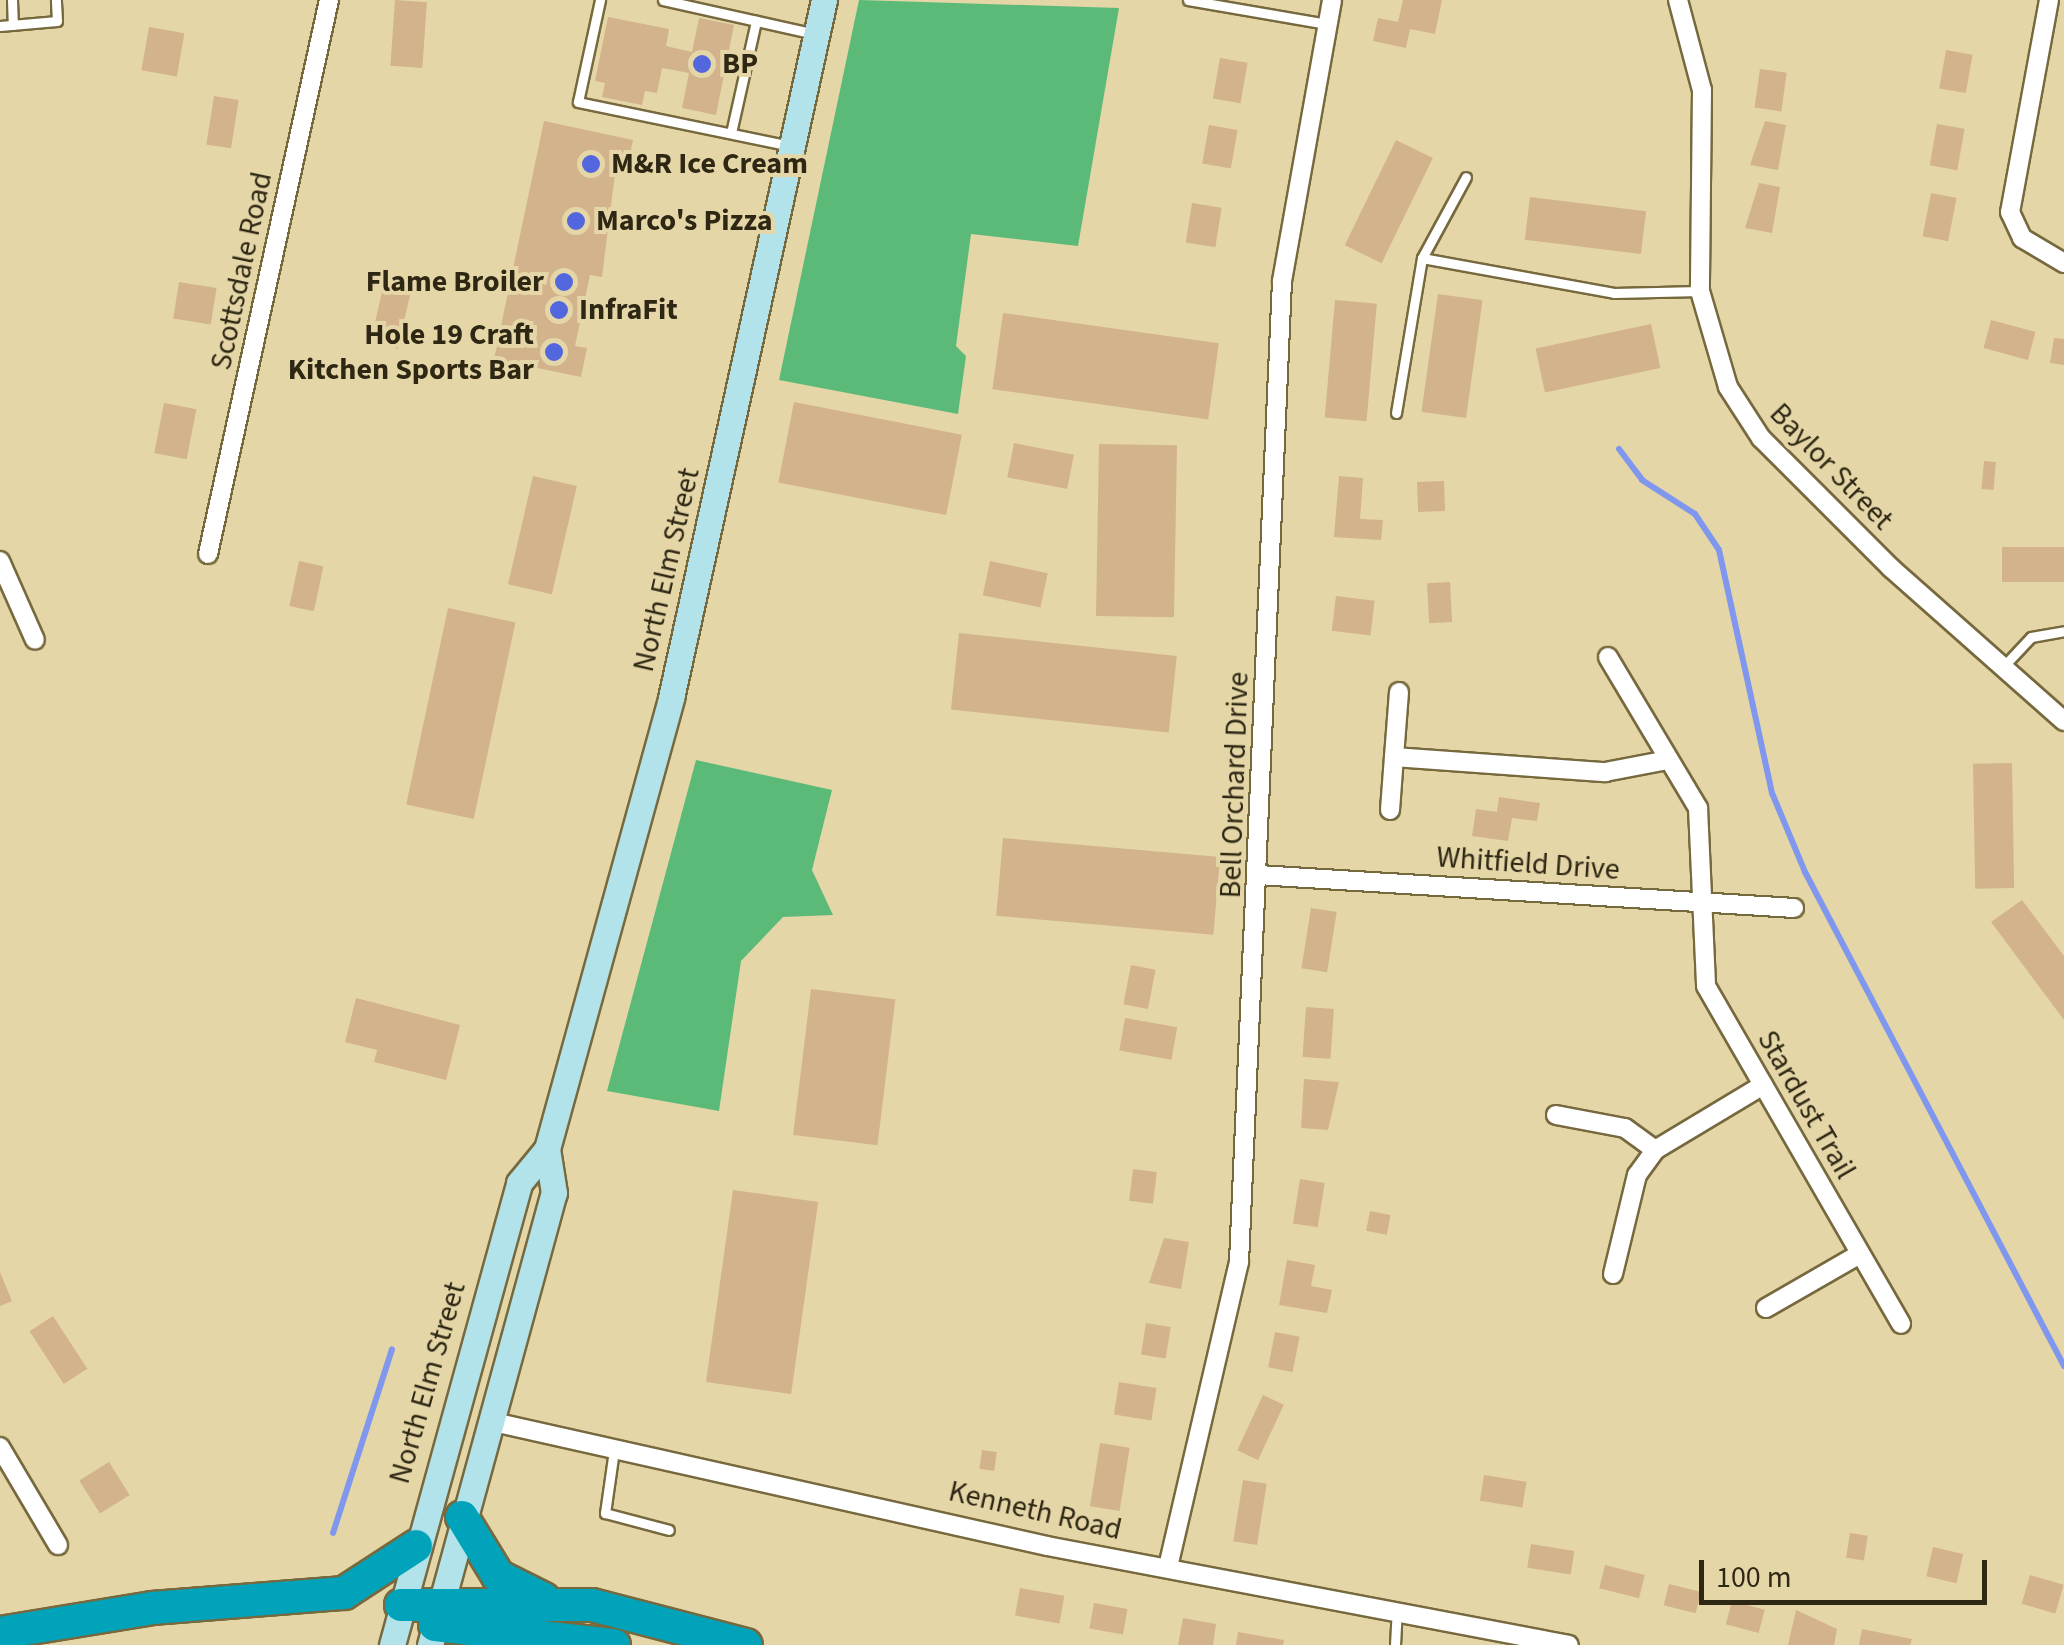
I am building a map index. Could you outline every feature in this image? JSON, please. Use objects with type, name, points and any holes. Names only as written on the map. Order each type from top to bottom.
[{"type":"highway","points":[[462,1517],[498,1576],[548,1600],[653,1616],[746,1645]]},
{"type":"highway","points":[[0,1633],[152,1608],[344,1594],[416,1546]]},
{"type":"highway","points":[[435,1623],[548,1600]]},
{"type":"highway","points":[[401,1606],[435,1623],[614,1645]]},
{"type":"main road","name":"North Elm Street","points":[[435,1623],[554,1193],[547,1149],[665,723],[824,0]]},
{"type":"main road","name":"North Elm Street","points":[[392,1645],[518,1183],[547,1149]]},
{"type":"street","name":"Scottsdale Road","points":[[208,554],[329,0]]},
{"type":"street","name":"Bell Orchard Drive","points":[[1168,1568],[1240,1262],[1282,281],[1332,0]]},
{"type":"street","name":"Baylor Street","points":[[1678,0],[1702,90],[1700,291],[1716,361],[1761,438],[2000,670],[2064,721]]},
{"type":"street","points":[[2049,0],[2010,212],[2022,238],[2064,263]]},
{"type":"street","points":[[0,561],[35,640]]},
{"type":"street","name":"Stardust Trail","points":[[1608,657],[1698,808],[1706,986],[1901,1324]]},
{"type":"street","points":[[1390,810],[1399,692]]},
{"type":"street","points":[[1394,757],[1605,772],[1668,760]]},
{"type":"street","name":"Whitfield Drive","points":[[1258,875],[1794,908]]},
{"type":"street","points":[[1613,1274],[1637,1175],[1655,1150],[1763,1086]]},
{"type":"street","points":[[1556,1114],[1624,1128],[1655,1150]]},
{"type":"street","points":[[1766,1308],[1860,1254]]},
{"type":"street","name":"Kenneth Road","points":[[489,1422],[1168,1568],[1398,1608],[1569,1645]]},
{"type":"street","points":[[0,1446],[58,1545]]},
{"type":"lane","points":[[12,0],[14,25]]},
{"type":"lane","points":[[0,26],[57,21],[56,0]]},
{"type":"lane","points":[[600,0],[578,102],[793,146]]},
{"type":"lane","points":[[663,0],[818,35]]},
{"type":"lane","points":[[1188,0],[1328,24]]},
{"type":"lane","points":[[731,134],[756,21]]},
{"type":"lane","points":[[1396,412],[1422,258],[1466,177]]},
{"type":"lane","points":[[1422,258],[1614,293],[1700,291]]},
{"type":"lane","points":[[2000,670],[2031,637],[2064,632]]},
{"type":"lane","points":[[614,1448],[605,1513],[669,1530]]},
{"type":"lane","points":[[1394,1645],[1398,1608]]},
{"type":"green space","points":[[859,0],[1119,8],[1078,246],[971,234],[956,346],[966,356],[958,414],[779,380]]},
{"type":"green space","points":[[696,760],[832,790],[812,870],[833,915],[783,917],[741,961],[719,1111],[607,1091]]},
{"type":"building","points":[[395,0],[427,2],[422,68],[390,66]]},
{"type":"building","points":[[1403,0],[1442,0],[1435,34],[1410,29],[1406,48],[1373,41],[1378,18],[1398,22]]},
{"type":"building","points":[[608,17],[669,29],[666,46],[692,52],[699,18],[734,25],[716,115],[682,108],[689,73],[662,68],[657,93],[645,91],[642,105],[602,97],[605,83],[595,81]]},
{"type":"building","points":[[149,27],[184,33],[177,77],[141,70]]},
{"type":"building","points":[[1946,50],[1973,55],[1966,93],[1939,88]]},
{"type":"building","points":[[1220,58],[1248,63],[1240,103],[1213,98]]},
{"type":"building","points":[[1760,69],[1787,73],[1781,111],[1755,108]]},
{"type":"building","points":[[214,96],[239,100],[231,148],[206,144]]},
{"type":"building","points":[[544,121],[633,140],[627,168],[616,166],[602,277],[590,275],[575,346],[587,348],[581,377],[494,359]]},
{"type":"building","points":[[1765,121],[1786,125],[1778,170],[1750,165]]},
{"type":"building","points":[[1937,124],[1965,129],[1957,170],[1930,165]]},
{"type":"building","points":[[1209,125],[1238,130],[1231,168],[1202,163]]},
{"type":"building","points":[[1396,140],[1433,158],[1382,263],[1345,245]]},
{"type":"building","points":[[1759,183],[1780,187],[1772,233],[1745,228]]},
{"type":"building","points":[[1931,193],[1957,198],[1948,241],[1923,236]]},
{"type":"building","points":[[1530,197],[1646,211],[1641,254],[1525,240]]},
{"type":"building","points":[[1192,203],[1222,208],[1215,247],[1186,243]]},
{"type":"building","points":[[385,279],[412,285],[398,349],[370,342]]},
{"type":"building","points":[[179,282],[217,288],[211,324],[173,319]]},
{"type":"building","points":[[1438,294],[1483,300],[1466,418],[1421,412]]},
{"type":"building","points":[[1335,300],[1377,304],[1367,421],[1325,418]]},
{"type":"building","points":[[1003,313],[1219,343],[1208,420],[992,389]]},
{"type":"building","points":[[1991,320],[2035,332],[2028,360],[1983,348]]},
{"type":"building","points":[[1651,324],[1660,368],[1545,393],[1536,349]]},
{"type":"building","points":[[2054,338],[2064,339],[2064,365],[2050,363]]},
{"type":"building","points":[[794,402],[962,435],[946,515],[778,482]]},
{"type":"building","points":[[164,403],[196,409],[187,459],[154,453]]},
{"type":"building","points":[[1014,443],[1074,455],[1067,489],[1007,477]]},
{"type":"building","points":[[1099,444],[1177,445],[1174,617],[1096,616]]},
{"type":"building","points":[[1984,461],[1996,462],[1994,490],[1982,489]]},
{"type":"building","points":[[533,476],[577,486],[552,594],[508,584]]},
{"type":"building","points":[[1339,476],[1363,478],[1360,519],[1383,520],[1381,540],[1334,537]]},
{"type":"building","points":[[1444,481],[1445,511],[1418,512],[1417,482]]},
{"type":"building","points":[[2002,547],[2064,547],[2064,582],[2002,582]]},
{"type":"building","points":[[299,561],[323,566],[314,611],[289,606]]},
{"type":"building","points":[[990,561],[1048,573],[1040,608],[983,595]]},
{"type":"building","points":[[1450,582],[1452,622],[1429,623],[1427,583]]},
{"type":"building","points":[[1336,596],[1375,601],[1370,635],[1332,631]]},
{"type":"building","points":[[448,608],[515,622],[474,819],[406,805]]},
{"type":"building","points":[[959,633],[1177,656],[1169,732],[951,710]]},
{"type":"building","points":[[2012,763],[2014,888],[1975,889],[1973,764]]},
{"type":"building","points":[[1499,797],[1540,803],[1537,821],[1512,818],[1508,841],[1472,836],[1476,809],[1497,812]]},
{"type":"building","points":[[1003,838],[1220,857],[1213,935],[996,916]]},
{"type":"building","points":[[2022,900],[2064,956],[2064,1020],[1991,922]]},
{"type":"building","points":[[1311,908],[1337,912],[1327,972],[1301,968]]},
{"type":"building","points":[[1131,965],[1156,970],[1148,1009],[1123,1004]]},
{"type":"building","points":[[811,989],[895,999],[877,1145],[793,1135]]},
{"type":"building","points":[[356,998],[460,1025],[446,1080],[374,1062],[377,1050],[345,1042]]},
{"type":"building","points":[[1306,1007],[1334,1009],[1330,1059],[1303,1057]]},
{"type":"building","points":[[1125,1018],[1177,1027],[1171,1060],[1119,1050]]},
{"type":"building","points":[[1304,1079],[1339,1082],[1328,1130],[1301,1128]]},
{"type":"building","points":[[1133,1169],[1157,1172],[1153,1204],[1129,1201]]},
{"type":"building","points":[[1300,1179],[1325,1183],[1318,1227],[1293,1223]]},
{"type":"building","points":[[733,1190],[818,1202],[791,1394],[706,1382]]},
{"type":"building","points":[[1370,1211],[1391,1215],[1387,1235],[1366,1231]]},
{"type":"building","points":[[1164,1238],[1189,1242],[1181,1289],[1149,1283]]},
{"type":"building","points":[[1287,1260],[1315,1265],[1311,1286],[1332,1290],[1327,1313],[1279,1305]]},
{"type":"building","points":[[0,1272],[12,1301],[0,1306]]},
{"type":"building","points":[[53,1316],[87,1369],[64,1384],[30,1331]]},
{"type":"building","points":[[1146,1323],[1171,1327],[1166,1359],[1141,1355]]},
{"type":"building","points":[[1275,1332],[1300,1337],[1293,1372],[1268,1367]]},
{"type":"building","points":[[1119,1382],[1157,1388],[1151,1421],[1114,1415]]},
{"type":"building","points":[[1263,1395],[1284,1405],[1258,1460],[1237,1450]]},
{"type":"building","points":[[1100,1443],[1130,1448],[1120,1511],[1090,1506]]},
{"type":"building","points":[[982,1450],[997,1452],[994,1471],[979,1469]]},
{"type":"building","points":[[109,1462],[130,1495],[100,1514],[79,1481]]},
{"type":"building","points":[[1484,1475],[1526,1482],[1522,1507],[1480,1501]]},
{"type":"building","points":[[1243,1480],[1267,1484],[1257,1545],[1233,1541]]},
{"type":"building","points":[[1850,1533],[1868,1536],[1864,1561],[1846,1558]]},
{"type":"building","points":[[1531,1544],[1574,1551],[1571,1575],[1527,1568]]},
{"type":"building","points":[[1933,1547],[1963,1554],[1956,1583],[1926,1576]]},
{"type":"building","points":[[1605,1565],[1645,1575],[1639,1598],[1599,1588]]},
{"type":"building","points":[[2030,1575],[2064,1585],[2055,1613],[2022,1604]]},
{"type":"building","points":[[1669,1584],[1701,1592],[1696,1613],[1664,1605]]},
{"type":"building","points":[[1020,1588],[1064,1596],[1059,1623],[1015,1616]]},
{"type":"building","points":[[1732,1601],[1765,1610],[1759,1633],[1726,1624]]},
{"type":"building","points":[[1094,1603],[1127,1609],[1123,1635],[1089,1629]]},
{"type":"building","points":[[1796,1610],[1837,1629],[1834,1645],[1788,1645]]},
{"type":"building","points":[[1183,1618],[1216,1624],[1213,1645],[1178,1645]]},
{"type":"building","points":[[1862,1629],[1912,1639],[1910,1645],[1859,1645]]},
{"type":"building","points":[[1238,1632],[1284,1640],[1283,1645],[1236,1645]]},
{"type":"waterway","points":[[1619,449],[1642,480],[1695,514],[1719,550],[1772,793],[1805,872],[2064,1366]]},
{"type":"waterway","points":[[333,1533],[392,1349]]},
{"type":"place","name":"BP","points":[[702,64]]},
{"type":"place","name":"M&R Ice Cream","points":[[591,164]]},
{"type":"place","name":"Marco's Pizza","points":[[576,221]]},
{"type":"place","name":"Flame Broiler","points":[[564,282]]},
{"type":"place","name":"InfraFit","points":[[559,310]]},
{"type":"place","name":"Hole 19 Craft Kitchen Sports Bar","points":[[554,352]]}]
